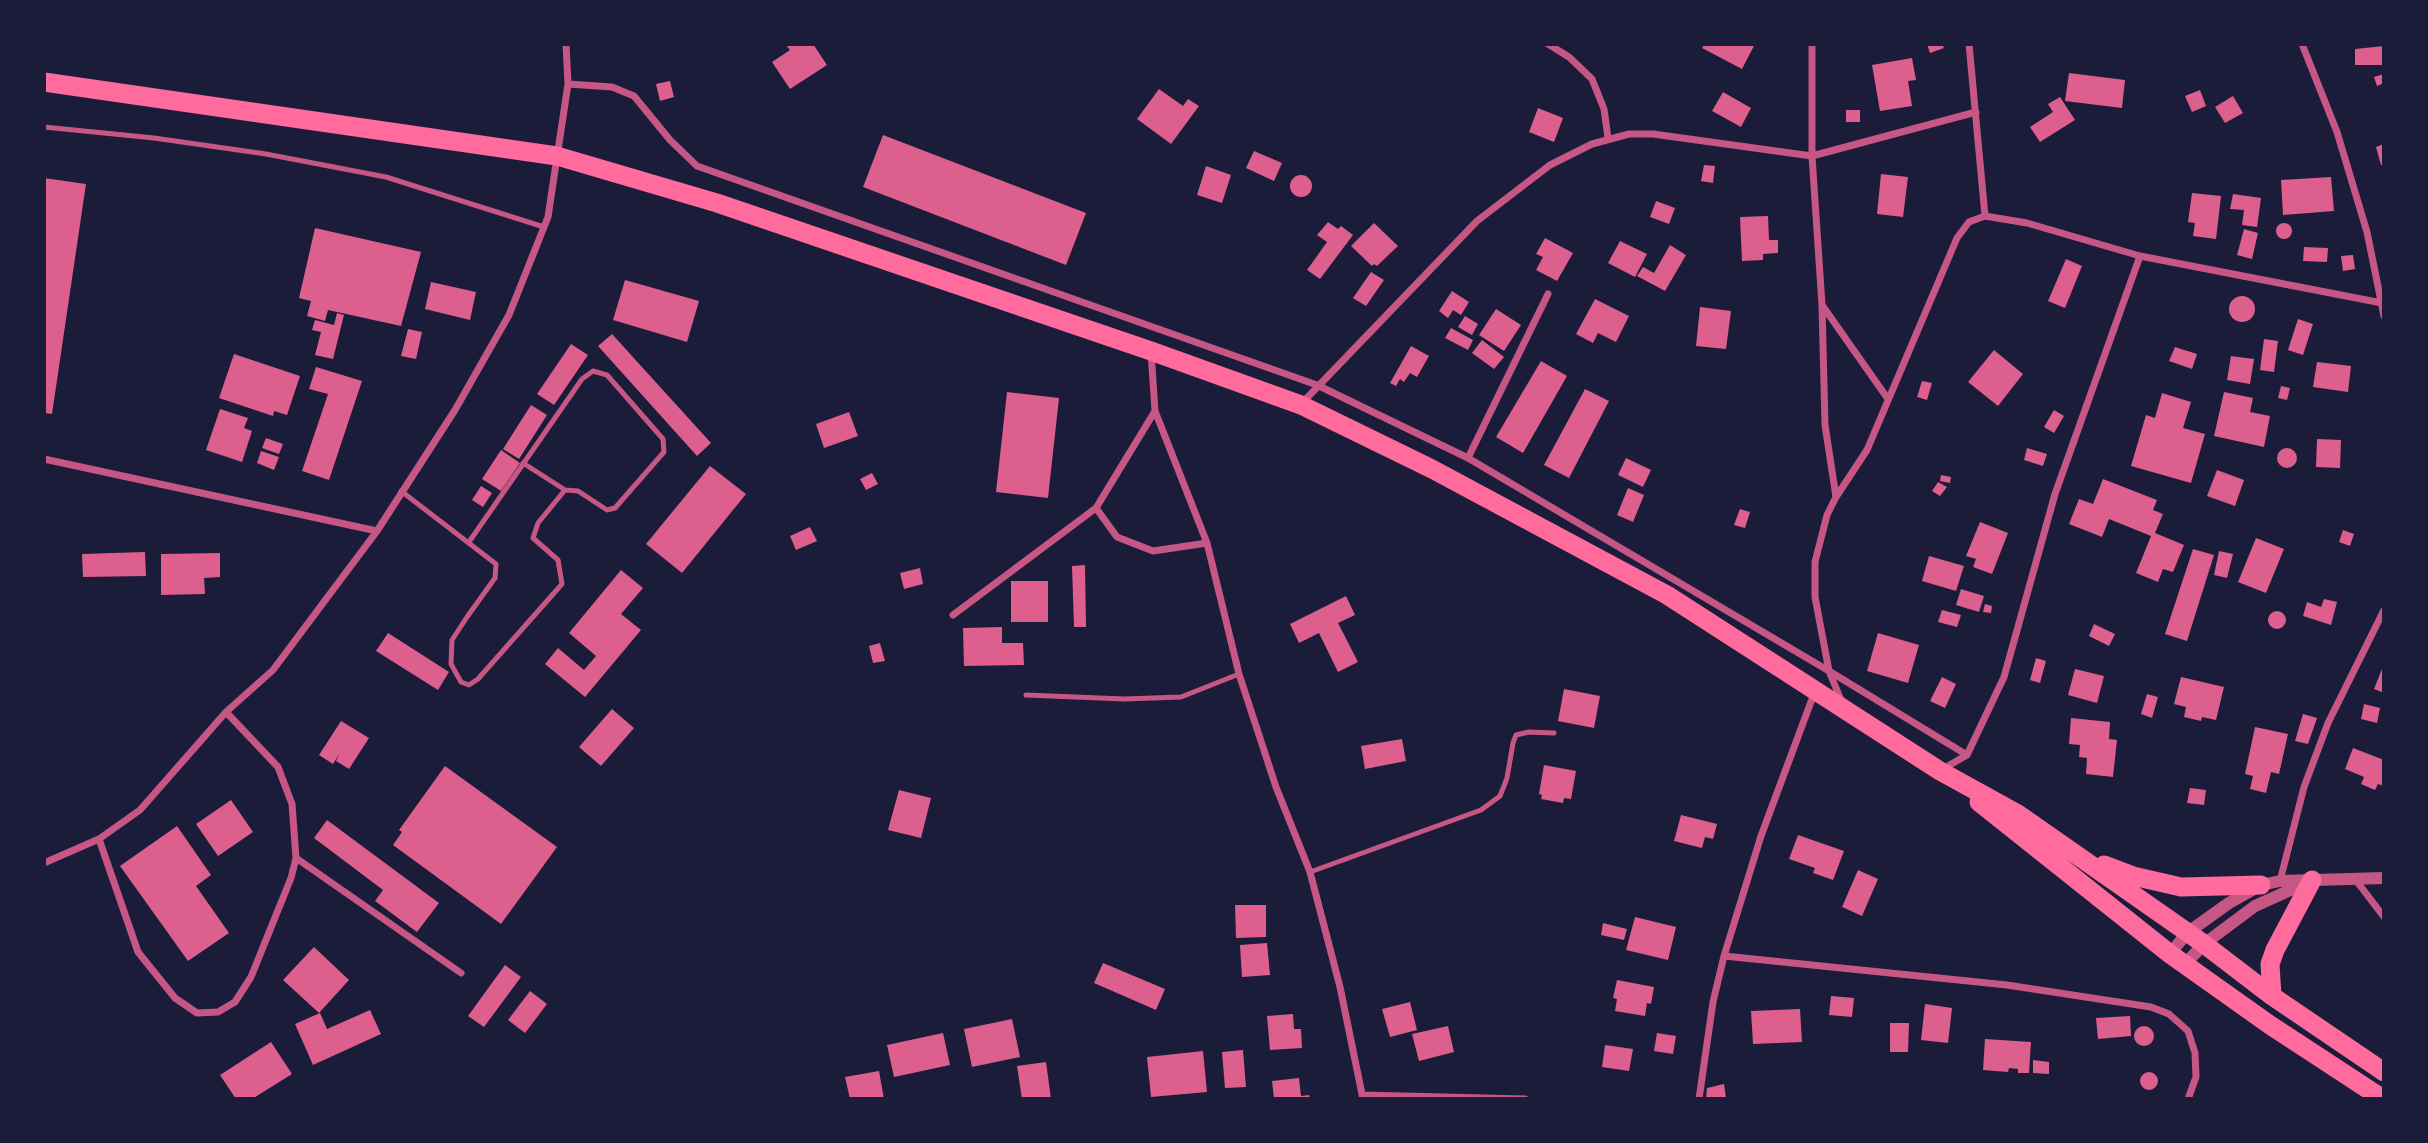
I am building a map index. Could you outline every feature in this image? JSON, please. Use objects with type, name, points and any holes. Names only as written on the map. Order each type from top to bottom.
[{"type":"highway","points":[[44,82],[557,156],[717,204],[1151,351],[1301,405],[1432,469],[1667,595],[1940,771],[2018,814],[2204,944],[2272,996],[2384,1072]]},
{"type":"highway","points":[[1940,771],[2178,959],[2270,1025],[2384,1099]]},
{"type":"highway","points":[[2073,853],[2133,876],[2181,887],[2270,883]]},
{"type":"highway","points":[[2272,996],[2270,964],[2312,880]]},
{"type":"street","points":[[44,863],[99,839],[139,810],[226,712],[273,670],[377,531],[455,410],[509,315],[548,217],[568,84],[566,44]]},
{"type":"street","points":[[1548,44],[1569,57],[1592,79],[1604,109],[1608,138]]},
{"type":"street","points":[[1812,44],[1812,156],[1822,305],[1825,425],[1836,497]]},
{"type":"street","points":[[1969,44],[1985,216]]},
{"type":"street","points":[[2302,44],[2341,145],[2367,232],[2384,316]]},
{"type":"street","points":[[568,84],[612,87],[634,96],[670,141],[697,166],[1317,385],[1468,458],[1967,755]]},
{"type":"street","points":[[1301,405],[1317,385],[1477,220],[1550,165],[1592,144],[1608,138],[1653,134],[1812,156],[1976,112]]},
{"type":"street","points":[[1844,708],[1829,671],[1815,597],[1815,562],[1827,515],[1867,450],[1957,238],[1969,222],[1985,216],[2027,223],[2140,256],[2382,303]]},
{"type":"street","points":[[1940,771],[1967,755],[2004,677],[2055,494],[2140,256]]},
{"type":"street","points":[[1468,458],[1548,294]]},
{"type":"street","points":[[1822,305],[1888,400]]},
{"type":"street","points":[[1151,351],[1155,411],[1207,543],[1239,674],[1276,787],[1310,872],[1340,987],[1363,1097],[1525,1099]]},
{"type":"street","points":[[953,615],[1096,508],[1155,411]]},
{"type":"street","points":[[44,459],[377,531]]},
{"type":"street","points":[[1096,508],[1117,537],[1153,551],[1207,543]]},
{"type":"street","points":[[2270,883],[2328,723],[2384,610]]},
{"type":"street","points":[[1699,1099],[1713,1002],[1724,956],[1761,836],[1815,691]]},
{"type":"street","points":[[99,839],[138,952],[175,998],[197,1013],[218,1012],[235,1002],[251,977],[291,878],[296,858],[292,804],[278,767],[226,712]]},
{"type":"street","points":[[296,858],[461,973]]},
{"type":"street","points":[[2178,959],[2187,933],[2229,903],[2270,883],[2384,878]]},
{"type":"street","points":[[2178,959],[2204,944],[2255,906],[2312,880]]},
{"type":"street","points":[[2355,880],[2384,917]]},
{"type":"street","points":[[1724,956],[2007,985],[2151,1007],[2169,1014],[2188,1031],[2195,1053],[2196,1077],[2188,1099]]},
{"type":"lane","points":[[44,127],[167,140],[386,177],[544,227]]},
{"type":"lane","points":[[468,542],[523,463],[582,379],[593,371],[607,375],[663,439],[664,452],[615,508],[607,510],[578,491],[565,489],[523,463]]},
{"type":"lane","points":[[401,491],[496,564],[495,578],[453,640],[451,664],[461,682],[469,685],[478,680],[562,584],[558,560],[533,538],[538,523],[565,489]]},
{"type":"lane","points":[[1026,695],[1124,699],[1181,696],[1239,674]]},
{"type":"lane","points":[[1310,872],[1481,810],[1500,796],[1507,778],[1516,735],[1528,732],[1554,733]]},
{"type":"building","points":[[785,44],[813,44],[827,65],[790,89],[772,62],[790,50]]},
{"type":"building","points":[[1705,44],[1755,44],[1742,69],[1702,48]]},
{"type":"building","points":[[1927,44],[1942,44],[1944,48],[1930,53]]},
{"type":"building","points":[[2384,46],[2384,65],[2355,65],[2355,49]]},
{"type":"building","points":[[1912,58],[1916,80],[1908,81],[1912,106],[1880,111],[1872,65]]},
{"type":"building","points":[[2069,73],[2125,80],[2122,108],[2065,101]]},
{"type":"building","points":[[2384,74],[2384,83],[2377,86],[2374,77]]},
{"type":"building","points":[[670,81],[674,97],[660,101],[656,84]]},
{"type":"building","points":[[1159,89],[1183,106],[1188,99],[1199,106],[1171,144],[1137,119]]},
{"type":"building","points":[[2200,90],[2206,106],[2192,112],[2185,96]]},
{"type":"building","points":[[1723,92],[1751,108],[1741,127],[1712,111]]},
{"type":"building","points":[[2233,96],[2243,113],[2225,123],[2215,107]]},
{"type":"building","points":[[2060,97],[2075,120],[2040,142],[2030,127],[2053,112],[2048,104]]},
{"type":"building","points":[[1538,108],[1563,118],[1554,142],[1529,132]]},
{"type":"building","points":[[1846,110],[1860,110],[1860,122],[1846,122]]},
{"type":"building","points":[[883,135],[1086,213],[1066,265],[863,187]]},
{"type":"building","points":[[2384,144],[2384,164],[2381,165],[2376,147]]},
{"type":"building","points":[[1254,151],[1282,163],[1274,181],[1246,168]]},
{"type":"building","points":[[1704,165],[1715,166],[1713,183],[1701,181]]},
{"type":"building","points":[[1206,166],[1231,175],[1222,203],[1197,195]]},
{"type":"building","points":[[1881,174],[1908,177],[1903,217],[1877,214]]},
{"type":"building","points":[[1301,175],[1309,178],[1312,186],[1309,194],[1301,197],[1293,194],[1290,186],[1293,178]]},
{"type":"building","points":[[2331,177],[2334,211],[2283,215],[2281,180]]},
{"type":"building","points":[[44,178],[86,184],[52,414],[44,413]]},
{"type":"building","points":[[2192,193],[2221,196],[2216,239],[2193,236],[2195,223],[2188,222]]},
{"type":"building","points":[[2233,194],[2261,198],[2257,227],[2242,225],[2244,210],[2230,209]]},
{"type":"building","points":[[1656,201],[1675,208],[1669,224],[1650,217]]},
{"type":"building","points":[[1768,216],[1769,240],[1778,240],[1778,253],[1763,254],[1763,260],[1742,261],[1740,217]]},
{"type":"building","points":[[1328,222],[1338,229],[1341,226],[1353,235],[1320,279],[1307,270],[1327,242],[1317,235]]},
{"type":"building","points":[[1374,223],[1398,246],[1377,266],[1372,266],[1351,246]]},
{"type":"building","points":[[2284,223],[2290,225],[2290,237],[2284,239],[2278,237],[2276,231],[2278,225]]},
{"type":"building","points":[[315,228],[421,252],[401,326],[328,310],[325,321],[307,316],[311,301],[299,298]]},
{"type":"building","points":[[2244,229],[2258,233],[2252,259],[2237,255]]},
{"type":"building","points":[[1545,238],[1573,253],[1557,281],[1536,270],[1543,257],[1536,254]]},
{"type":"building","points":[[1620,241],[1647,254],[1635,277],[1608,263]]},
{"type":"building","points":[[1670,245],[1686,255],[1665,291],[1637,276],[1643,267],[1654,273]]},
{"type":"building","points":[[2304,247],[2328,248],[2327,262],[2303,261]]},
{"type":"building","points":[[2353,255],[2355,269],[2343,271],[2341,256]]},
{"type":"building","points":[[2066,259],[2082,266],[2065,308],[2048,301]]},
{"type":"building","points":[[1371,272],[1384,280],[1366,306],[1353,298]]},
{"type":"building","points":[[625,280],[699,301],[687,342],[613,320]]},
{"type":"building","points":[[431,282],[476,292],[470,320],[425,309]]},
{"type":"building","points":[[1452,291],[1469,302],[1461,315],[1453,310],[1448,318],[1439,311]]},
{"type":"building","points":[[2242,296],[2251,300],[2255,309],[2251,318],[2242,322],[2233,318],[2229,309],[2233,300]]},
{"type":"building","points":[[1595,299],[1629,316],[1616,342],[1598,333],[1593,343],[1576,334]]},
{"type":"building","points":[[1700,307],[1731,311],[1726,349],[1696,346]]},
{"type":"building","points":[[1496,309],[1521,325],[1504,351],[1479,335]]},
{"type":"building","points":[[337,313],[344,315],[333,359],[315,355],[321,332],[312,330],[315,320],[334,325]]},
{"type":"building","points":[[1465,316],[1478,324],[1472,335],[1458,327]]},
{"type":"building","points":[[2298,319],[2313,324],[2303,355],[2288,350]]},
{"type":"building","points":[[1451,328],[1473,340],[1468,350],[1445,338]]},
{"type":"building","points":[[408,329],[422,332],[416,359],[401,356]]},
{"type":"building","points":[[612,334],[711,443],[697,456],[598,346]]},
{"type":"building","points":[[2264,339],[2278,341],[2274,372],[2260,370]]},
{"type":"building","points":[[1482,340],[1504,357],[1494,369],[1472,353]]},
{"type":"building","points":[[571,344],[588,355],[554,405],[537,394]]},
{"type":"building","points":[[1411,346],[1429,356],[1417,377],[1410,373],[1404,382],[1400,379],[1396,386],[1390,383]]},
{"type":"building","points":[[2175,347],[2197,354],[2192,369],[2169,361]]},
{"type":"building","points":[[1994,350],[2023,374],[1998,406],[1968,382]]},
{"type":"building","points":[[234,354],[300,376],[287,415],[274,411],[273,416],[219,398]]},
{"type":"building","points":[[2231,356],[2254,359],[2250,384],[2227,380]]},
{"type":"building","points":[[1541,361],[1567,376],[1523,453],[1496,437]]},
{"type":"building","points":[[2317,362],[2351,366],[2348,392],[2313,387]]},
{"type":"building","points":[[316,367],[362,381],[329,480],[302,471],[328,394],[309,389]]},
{"type":"building","points":[[1922,381],[1932,383],[1927,400],[1917,397]]},
{"type":"building","points":[[2281,386],[2290,388],[2287,400],[2278,398]]},
{"type":"building","points":[[1585,389],[1609,401],[1569,478],[1544,465]]},
{"type":"building","points":[[1007,392],[1059,398],[1048,498],[996,492]]},
{"type":"building","points":[[2224,392],[2253,398],[2250,412],[2270,416],[2264,447],[2214,436]]},
{"type":"building","points":[[2162,393],[2191,402],[2183,428],[2205,434],[2191,483],[2131,466],[2146,415],[2155,418]]},
{"type":"building","points":[[531,405],[547,415],[519,459],[503,449]]},
{"type":"building","points":[[220,409],[248,418],[244,428],[252,431],[242,462],[206,450]]},
{"type":"building","points":[[2054,410],[2064,416],[2054,433],[2044,427]]},
{"type":"building","points":[[849,412],[858,436],[824,448],[816,424]]},
{"type":"building","points":[[266,438],[283,444],[279,454],[262,448]]},
{"type":"building","points":[[2317,439],[2341,440],[2340,468],[2316,467]]},
{"type":"building","points":[[2027,448],[2047,454],[2043,466],[2024,460]]},
{"type":"building","points":[[2287,448],[2294,451],[2297,458],[2294,465],[2287,468],[2280,465],[2277,458],[2280,451]]},
{"type":"building","points":[[501,450],[520,463],[501,491],[482,479]]},
{"type":"building","points":[[261,451],[279,457],[274,470],[257,463]]},
{"type":"building","points":[[1626,458],[1651,470],[1643,487],[1618,475]]},
{"type":"building","points":[[710,466],[746,494],[682,573],[646,544]]},
{"type":"building","points":[[2217,470],[2244,480],[2235,506],[2207,496]]},
{"type":"building","points":[[872,473],[878,484],[866,490],[860,479]]},
{"type":"building","points":[[1941,475],[1951,477],[1950,483],[1940,481]]},
{"type":"building","points":[[2103,479],[2157,500],[2153,510],[2163,514],[2155,533],[2184,545],[2173,572],[2163,569],[2158,582],[2136,573],[2151,536],[2109,519],[2102,537],[2069,524],[2079,499],[2093,504]]},
{"type":"building","points":[[1938,482],[1947,487],[1940,496],[1932,491]]},
{"type":"building","points":[[481,486],[492,493],[483,507],[472,500]]},
{"type":"building","points":[[1628,488],[1644,495],[1633,522],[1617,515]]},
{"type":"building","points":[[1740,509],[1750,512],[1745,528],[1734,525]]},
{"type":"building","points":[[1980,522],[2008,533],[1992,574],[1973,567],[1976,559],[1966,556]]},
{"type":"building","points":[[810,527],[817,541],[796,550],[790,536]]},
{"type":"building","points":[[2343,530],[2354,534],[2350,546],[2339,542]]},
{"type":"building","points":[[2256,538],[2284,549],[2266,593],[2238,582]]},
{"type":"building","points":[[2193,549],[2214,555],[2187,641],[2165,634]]},
{"type":"building","points":[[2219,551],[2233,554],[2227,578],[2214,575]]},
{"type":"building","points":[[145,552],[146,576],[83,577],[82,554]]},
{"type":"building","points":[[220,553],[220,577],[204,578],[205,594],[161,595],[161,554]]},
{"type":"building","points":[[1929,556],[1964,566],[1956,591],[1922,581]]},
{"type":"building","points":[[1085,565],[1086,627],[1074,627],[1072,566]]},
{"type":"building","points":[[920,568],[923,584],[904,589],[900,573]]},
{"type":"building","points":[[621,570],[643,588],[621,614],[641,630],[585,697],[545,664],[558,648],[584,670],[596,656],[569,633]]},
{"type":"building","points":[[1011,581],[1048,581],[1048,622],[1011,622]]},
{"type":"building","points":[[1961,589],[1984,596],[1979,612],[1956,605]]},
{"type":"building","points":[[1346,596],[1355,615],[1338,623],[1358,662],[1338,672],[1319,633],[1299,643],[1290,624]]},
{"type":"building","points":[[2324,599],[2337,602],[2331,625],[2303,616],[2307,602],[2321,607]]},
{"type":"building","points":[[1985,604],[1992,606],[1991,613],[1983,612]]},
{"type":"building","points":[[1942,610],[1961,615],[1957,627],[1938,622]]},
{"type":"building","points":[[2273,611],[2281,611],[2286,620],[2284,627],[2273,629],[2268,624],[2268,616]]},
{"type":"building","points":[[2094,624],[2115,634],[2109,646],[2089,636]]},
{"type":"building","points":[[1002,627],[1002,643],[1023,643],[1024,665],[964,666],[963,628]]},
{"type":"building","points":[[388,633],[449,672],[438,690],[376,651]]},
{"type":"building","points":[[1878,633],[1919,645],[1908,683],[1867,671]]},
{"type":"building","points":[[880,643],[885,661],[873,663],[869,646]]},
{"type":"building","points":[[2036,658],[2046,661],[2040,683],[2030,680]]},
{"type":"building","points":[[2384,664],[2384,693],[2374,689]]},
{"type":"building","points":[[2075,669],[2104,676],[2097,703],[2068,695]]},
{"type":"building","points":[[1942,677],[1956,684],[1945,708],[1930,701]]},
{"type":"building","points":[[2181,677],[2224,687],[2216,720],[2202,717],[2201,721],[2184,717],[2186,707],[2174,704]]},
{"type":"building","points":[[1564,689],[1600,696],[1594,728],[1558,721]]},
{"type":"building","points":[[2147,694],[2158,697],[2152,718],[2141,714]]},
{"type":"building","points":[[2364,704],[2380,708],[2377,723],[2361,719]]},
{"type":"building","points":[[612,709],[634,728],[601,766],[579,747]]},
{"type":"building","points":[[2303,714],[2317,718],[2308,744],[2295,741]]},
{"type":"building","points":[[2071,718],[2110,722],[2109,739],[2117,740],[2113,777],[2086,774],[2087,758],[2079,757],[2080,745],[2069,744]]},
{"type":"building","points":[[341,721],[369,738],[349,769],[336,761],[340,753],[333,764],[319,755]]},
{"type":"building","points":[[2255,727],[2288,734],[2279,774],[2271,772],[2266,793],[2250,789],[2253,776],[2245,774]]},
{"type":"building","points":[[1402,739],[1406,761],[1365,769],[1361,746]]},
{"type":"building","points":[[2353,748],[2384,760],[2384,786],[2378,784],[2375,790],[2361,784],[2364,777],[2345,769]]},
{"type":"building","points":[[1544,765],[1576,771],[1571,799],[1564,798],[1563,803],[1541,799],[1542,795],[1539,794]]},
{"type":"building","points":[[445,766],[557,847],[501,924],[393,845],[402,832],[399,830]]},
{"type":"building","points":[[2190,788],[2206,790],[2204,805],[2187,803]]},
{"type":"building","points":[[899,790],[931,798],[921,838],[888,830]]},
{"type":"building","points":[[231,800],[253,832],[218,856],[196,824]]},
{"type":"building","points":[[1681,815],[1717,824],[1713,839],[1705,837],[1702,848],[1674,841]]},
{"type":"building","points":[[327,820],[439,903],[417,932],[375,901],[383,890],[314,838]]},
{"type":"building","points":[[177,826],[211,875],[196,886],[229,933],[188,961],[120,866]]},
{"type":"building","points":[[1798,835],[1844,851],[1833,880],[1813,873],[1815,868],[1789,859]]},
{"type":"building","points":[[1858,870],[1878,879],[1862,916],[1842,907]]},
{"type":"building","points":[[1235,905],[1266,905],[1266,937],[1236,938]]},
{"type":"building","points":[[1635,917],[1676,927],[1668,960],[1626,950]]},
{"type":"building","points":[[1603,923],[1627,929],[1624,940],[1601,935]]},
{"type":"building","points":[[1267,943],[1270,975],[1242,977],[1240,945]]},
{"type":"building","points":[[314,947],[349,980],[319,1013],[283,980]]},
{"type":"building","points":[[1103,963],[1165,989],[1156,1010],[1094,983]]},
{"type":"building","points":[[505,965],[521,977],[484,1027],[468,1016]]},
{"type":"building","points":[[1617,980],[1654,987],[1651,1004],[1647,1003],[1645,1016],[1615,1011],[1617,999],[1613,998]]},
{"type":"building","points":[[530,991],[547,1004],[525,1033],[508,1020]]},
{"type":"building","points":[[1831,996],[1854,998],[1852,1017],[1829,1015]]},
{"type":"building","points":[[1410,1002],[1417,1030],[1390,1037],[1382,1009]]},
{"type":"building","points":[[1925,1004],[1952,1008],[1948,1043],[1921,1040]]},
{"type":"building","points":[[1800,1009],[1802,1042],[1753,1044],[1751,1011]]},
{"type":"building","points":[[370,1010],[381,1034],[313,1065],[295,1024],[320,1013],[327,1029]]},
{"type":"building","points":[[1293,1014],[1294,1029],[1301,1029],[1302,1048],[1270,1050],[1267,1016]]},
{"type":"building","points":[[2130,1016],[2131,1036],[2098,1039],[2096,1018]]},
{"type":"building","points":[[1012,1019],[1020,1057],[972,1067],[964,1029]]},
{"type":"building","points":[[1890,1023],[1909,1023],[1908,1052],[1890,1052]]},
{"type":"building","points":[[1448,1026],[1454,1052],[1419,1061],[1412,1034]]},
{"type":"building","points":[[2144,1026],[2151,1029],[2154,1036],[2151,1043],[2144,1046],[2137,1043],[2134,1036],[2137,1029]]},
{"type":"building","points":[[943,1033],[950,1065],[894,1077],[887,1045]]},
{"type":"building","points":[[1657,1033],[1676,1036],[1673,1054],[1654,1051]]},
{"type":"building","points":[[1985,1039],[2031,1042],[2029,1073],[2018,1073],[2018,1069],[2009,1068],[2008,1072],[1983,1070]]},
{"type":"building","points":[[271,1042],[292,1074],[252,1099],[236,1099],[220,1075]]},
{"type":"building","points":[[1605,1045],[1633,1049],[1629,1071],[1602,1067]]},
{"type":"building","points":[[1243,1050],[1246,1087],[1225,1088],[1222,1052]]},
{"type":"building","points":[[1203,1051],[1207,1092],[1151,1097],[1147,1057]]},
{"type":"building","points":[[2033,1060],[2049,1062],[2049,1074],[2033,1073]]},
{"type":"building","points":[[1046,1062],[1051,1099],[1022,1099],[1017,1066]]},
{"type":"building","points":[[879,1071],[884,1099],[850,1099],[845,1077]]},
{"type":"building","points":[[2149,1072],[2155,1075],[2158,1081],[2155,1087],[2149,1090],[2143,1087],[2140,1081],[2143,1075]]},
{"type":"building","points":[[1299,1078],[1301,1096],[1309,1095],[1310,1099],[1274,1099],[1272,1081]]},
{"type":"building","points":[[1724,1084],[1726,1098],[1706,1099],[1707,1088]]}]
